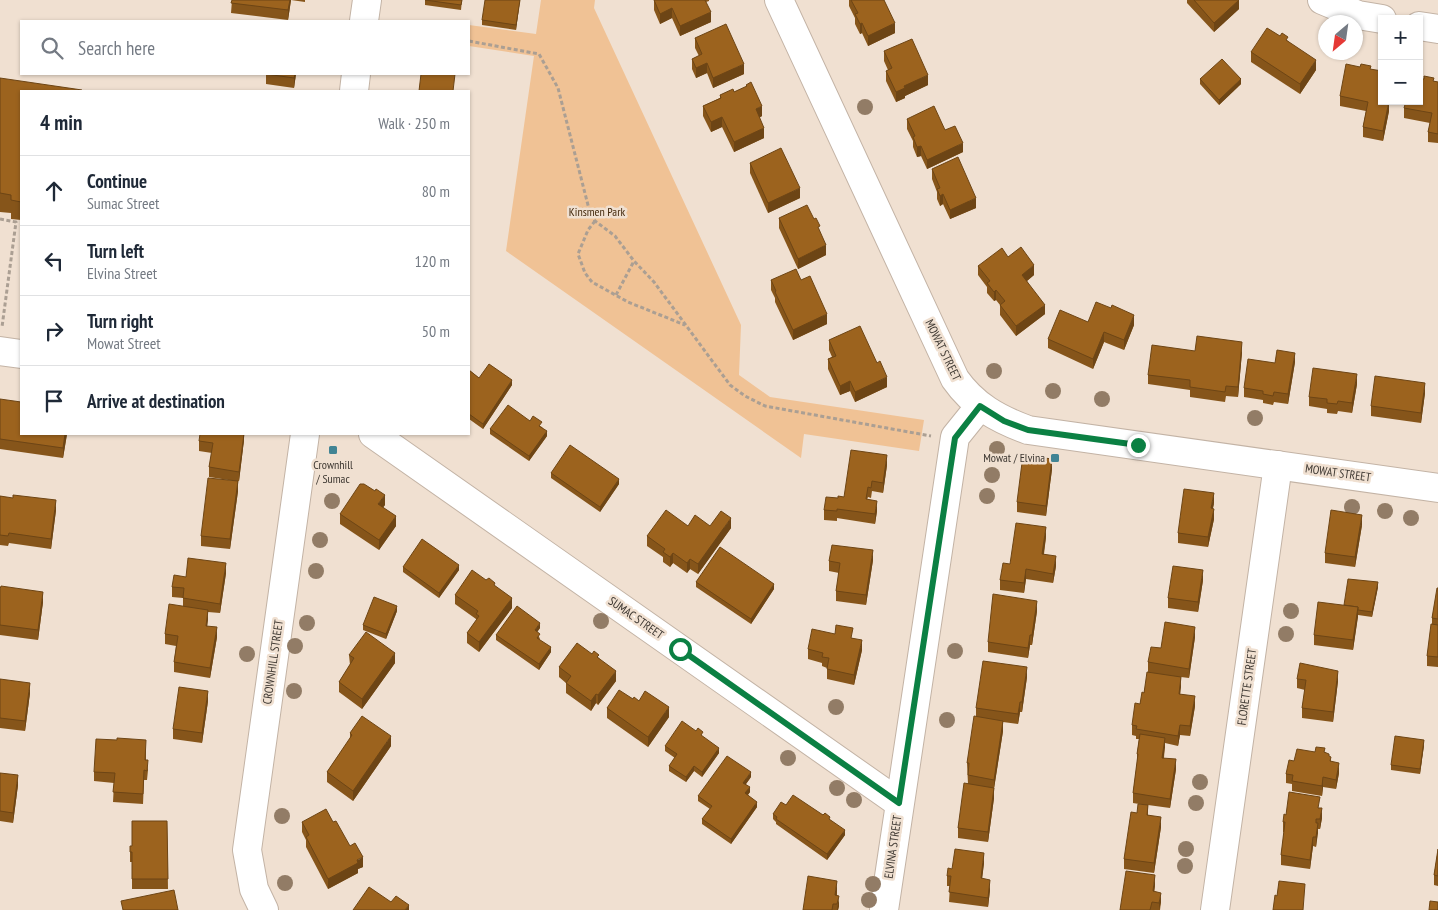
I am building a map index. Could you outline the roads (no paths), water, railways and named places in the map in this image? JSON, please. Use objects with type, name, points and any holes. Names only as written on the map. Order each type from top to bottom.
[{"type":"street","points":[[364,20],[367,0]]},
{"type":"street","name":"MOWAT STREET","points":[[779,0],[955,379],[980,406],[1004,421],[1028,430],[1438,488]]},
{"type":"street","points":[[1322,0],[1358,15],[1378,18]]},
{"type":"street","points":[[1423,27],[1438,29]]},
{"type":"street","points":[[354,90],[356,75]]},
{"type":"street","points":[[1,342],[20,353]]},
{"type":"street","name":"ELVINA STREET","points":[[884,910],[955,438],[980,406]]},
{"type":"street","name":"CROWNHILL STREET","points":[[259,900],[247,850],[305,435]]},
{"type":"street","name":"SUMAC STREET","points":[[374,435],[899,803]]},
{"type":"street","name":"FLORETTE STREET","points":[[1214,910],[1278,465]]},
{"type":"place","name":"Crownhill / Sumac","points":[[333,450]]},
{"type":"place","name":"Mowat / Elvina","points":[[1055,458]]},
{"type":"park label","name":"Kinsmen Park","points":[[597,212]]}]
